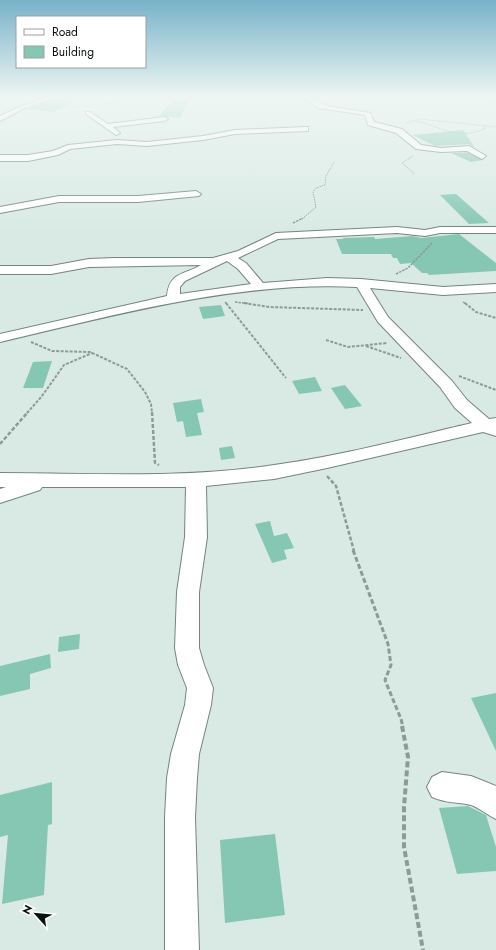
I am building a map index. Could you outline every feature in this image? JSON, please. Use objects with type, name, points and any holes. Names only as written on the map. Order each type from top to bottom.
[{"type":"street","points":[[0,158],[28,158],[55,153],[68,147],[112,142]]},
{"type":"street","points":[[134,142],[147,144],[159,142]]},
{"type":"street","points":[[413,142],[418,146],[441,150],[469,148],[482,156]]},
{"type":"street","points":[[0,210],[59,199],[138,200],[196,194]]},
{"type":"street","points":[[0,270],[56,269],[89,263],[216,261],[245,252],[271,237],[400,230],[425,233],[443,230],[496,230]]},
{"type":"street","points":[[229,257],[242,266],[260,287]]},
{"type":"street","points":[[173,298],[174,286],[179,280],[204,269],[216,261]]},
{"type":"street","points":[[6,337],[116,309],[173,298],[260,287],[327,282],[453,291],[496,288]]},
{"type":"street","points":[[365,284],[378,310],[403,341],[446,384],[461,404],[493,427]]},
{"type":"street","points":[[0,480],[196,480],[274,472],[493,427]]},
{"type":"street","points":[[0,496],[50,480]]},
{"type":"street","points":[[182,950],[180,825],[182,778],[185,754],[198,705],[200,688],[191,665],[187,648],[188,592],[196,537],[196,480]]},
{"type":"street","points":[[442,787],[473,790],[482,794],[496,804]]},
{"type":"path","points":[[415,174],[402,163],[415,154],[419,149],[418,146]]},
{"type":"path","points":[[271,237],[281,229],[300,220],[316,207],[313,192],[316,188],[325,184],[327,172],[334,162]]},
{"type":"path","points":[[365,284],[408,268],[443,230]]},
{"type":"path","points":[[453,291],[474,311],[496,318]]},
{"type":"path","points":[[286,378],[229,305],[222,300],[269,307],[347,311],[378,310]]},
{"type":"path","points":[[6,337],[30,341],[44,349],[92,352],[105,360],[126,369],[145,392],[151,404],[156,464],[166,466]]},
{"type":"path","points":[[326,340],[340,346],[366,346],[403,341]]},
{"type":"path","points":[[366,346],[383,353],[466,378],[496,390]]},
{"type":"path","points":[[0,444],[42,396],[64,365],[92,352]]},
{"type":"path","points":[[316,464],[336,486],[340,506],[355,557],[388,644],[390,665],[385,680],[401,719],[407,749],[408,769],[403,824],[404,847],[424,950]]},
{"type":"building","points":[[428,142],[471,142],[475,148],[469,144],[435,146]]},
{"type":"building","points":[[451,153],[467,153],[483,160],[471,162]]},
{"type":"building","points":[[456,194],[489,223],[469,224],[440,195]]},
{"type":"building","points":[[459,234],[496,263],[496,271],[429,275],[427,273],[422,273],[411,263],[400,264],[397,258],[393,258],[391,254],[342,254],[336,239],[374,237],[375,239],[413,236],[421,238]]},
{"type":"building","points":[[221,305],[225,316],[203,319],[199,307]]},
{"type":"building","points":[[52,361],[43,388],[23,388],[33,362]]},
{"type":"building","points":[[315,377],[322,391],[299,394],[292,381]]},
{"type":"building","points":[[345,385],[362,406],[345,409],[331,388]]},
{"type":"building","points":[[201,399],[204,412],[197,413],[202,435],[186,437],[183,421],[177,422],[173,403]]},
{"type":"building","points":[[232,446],[235,458],[221,460],[219,448]]},
{"type":"building","points":[[270,521],[274,536],[287,533],[294,548],[284,550],[287,559],[272,563],[255,524]]},
{"type":"building","points":[[80,634],[79,649],[58,652],[59,637]]},
{"type":"building","points":[[50,654],[51,668],[30,674],[30,689],[0,696],[0,666]]},
{"type":"building","points":[[496,693],[496,751],[471,698]]},
{"type":"building","points":[[52,782],[52,824],[48,825],[44,895],[2,904],[8,835],[0,837],[0,795]]},
{"type":"building","points":[[468,806],[486,815],[496,847],[496,871],[457,874],[439,808]]},
{"type":"building","points":[[275,834],[285,915],[225,923],[220,840]]}]
